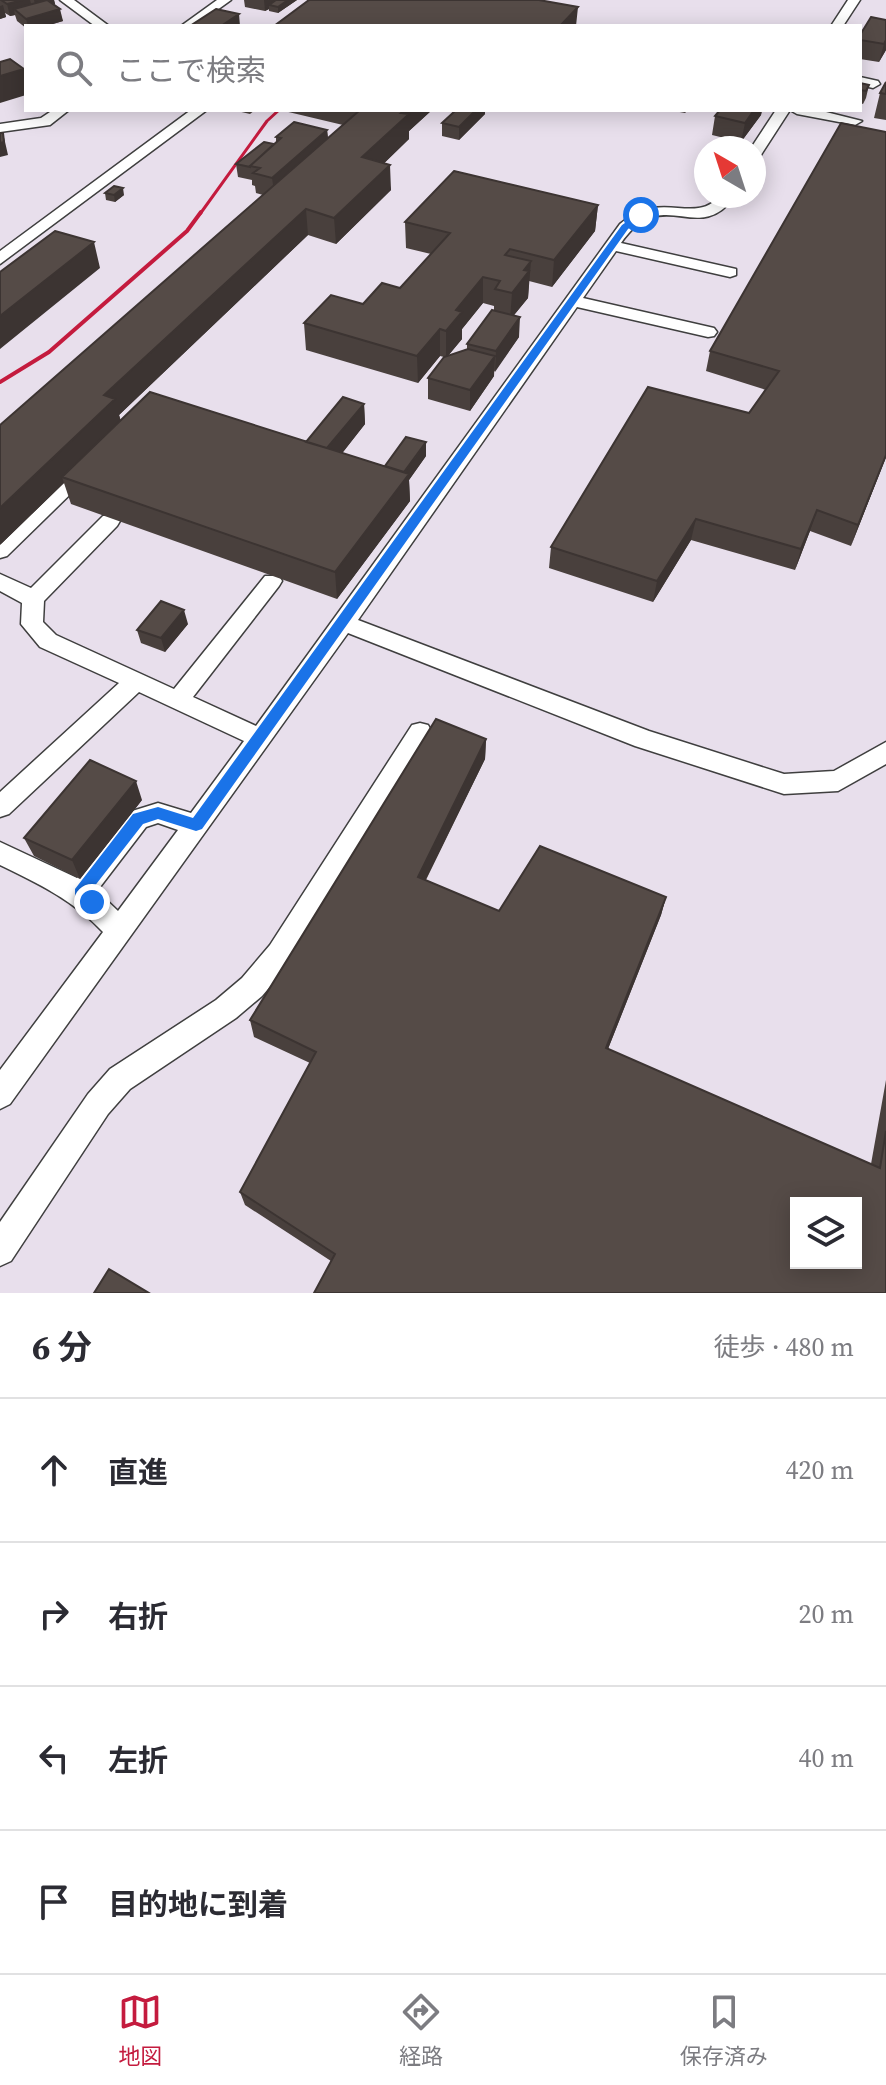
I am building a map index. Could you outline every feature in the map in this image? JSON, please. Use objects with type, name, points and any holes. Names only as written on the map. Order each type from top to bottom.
[{"type":"lane","points":[[66,0],[100,24]]},
{"type":"lane","points":[[190,24],[225,0]]},
{"type":"lane","points":[[838,24],[854,0]]},
{"type":"lane","points":[[0,128],[45,122],[59,112]]},
{"type":"lane","points":[[0,259],[197,112]]},
{"type":"lane","points":[[766,136],[782,112]]},
{"type":"lane","points":[[808,112],[855,121]]},
{"type":"lane","points":[[0,1094],[344,623],[625,227],[648,212],[709,213],[720,208]]},
{"type":"lane","points":[[612,246],[730,272]]},
{"type":"lane","points":[[573,301],[708,332]]},
{"type":"lane","points":[[0,551],[98,457]]},
{"type":"lane","points":[[110,521],[33,599],[32,624],[48,641],[260,738]]},
{"type":"lane","points":[[178,700],[272,581]]},
{"type":"lane","points":[[0,582],[33,599]]},
{"type":"lane","points":[[344,623],[643,739],[784,784],[838,781],[886,752]]},
{"type":"lane","points":[[0,807],[136,681]]},
{"type":"lane","points":[[0,1250],[98,1104],[120,1079],[226,1009],[252,987],[280,954],[420,732]]},
{"type":"lane","points":[[80,894],[138,819],[158,813],[196,825]]},
{"type":"lane","points":[[0,853],[80,894],[92,902],[119,931]]},
{"type":"shaded area","points":[[0,0],[886,0],[886,1293],[0,1293]]},
{"type":"building","points":[[1,0],[23,0],[7,4]]},
{"type":"building","points":[[47,0],[60,9],[26,19],[14,9]]},
{"type":"building","points":[[276,0],[288,0],[278,7],[269,5]]},
{"type":"building","points":[[309,0],[539,0],[578,7],[562,24],[277,24]]},
{"type":"building","points":[[216,9],[239,14],[224,24],[193,24]]},
{"type":"building","points":[[871,17],[886,20],[884,44],[862,40],[862,32]]},
{"type":"building","points":[[10,59],[24,69],[0,76],[0,62]]},
{"type":"building","points":[[358,112],[409,114],[362,157],[390,165],[334,218],[306,209],[104,395],[115,399],[0,508],[0,425]]},
{"type":"building","points":[[454,112],[474,112],[459,127],[442,123]]},
{"type":"building","points":[[718,112],[753,112],[745,123],[715,116]]},
{"type":"building","points":[[294,122],[327,130],[272,178],[253,173],[260,168],[250,166]]},
{"type":"building","points":[[841,123],[886,132],[886,455],[858,525],[817,510],[801,549],[696,519],[657,581],[551,547],[648,387],[749,413],[779,371],[710,351]]},
{"type":"building","points":[[264,142],[274,144],[250,167],[236,164]]},
{"type":"building","points":[[454,171],[598,205],[554,260],[510,249],[505,255],[531,261],[524,270],[529,271],[512,293],[495,289],[500,281],[483,277],[456,310],[462,312],[446,331],[440,329],[417,356],[304,323],[331,295],[363,304],[382,283],[400,288],[450,233],[405,222]]},
{"type":"building","points":[[114,186],[123,188],[114,195],[105,193]]},
{"type":"building","points":[[55,231],[94,242],[0,316],[0,272]]},
{"type":"building","points":[[492,310],[520,317],[496,351],[467,344]]},
{"type":"building","points":[[468,349],[495,356],[470,390],[428,378],[444,357]]},
{"type":"building","points":[[150,392],[409,474],[335,572],[62,477]]},
{"type":"building","points":[[343,397],[364,404],[327,448],[306,442]]},
{"type":"building","points":[[406,437],[426,442],[404,472],[385,466]]},
{"type":"building","points":[[161,601],[184,610],[161,638],[137,630]]},
{"type":"building","points":[[436,719],[486,739],[418,877],[499,911],[540,846],[666,897],[606,1048],[880,1168],[886,1131],[886,1293],[314,1293],[335,1254],[240,1192],[316,1052],[250,1020]]},
{"type":"building","points":[[90,760],[136,781],[72,860],[24,838]]},
{"type":"building","points":[[109,1269],[149,1293],[94,1293]]},
{"type":"railway","points":[[200,214],[267,121],[277,112]]},
{"type":"railway","points":[[0,382],[49,352],[187,231],[201,212]]},
{"type":"route","points":[[92,902],[80,894],[138,819],[158,813],[196,825],[344,623],[625,227],[641,215]]}]
